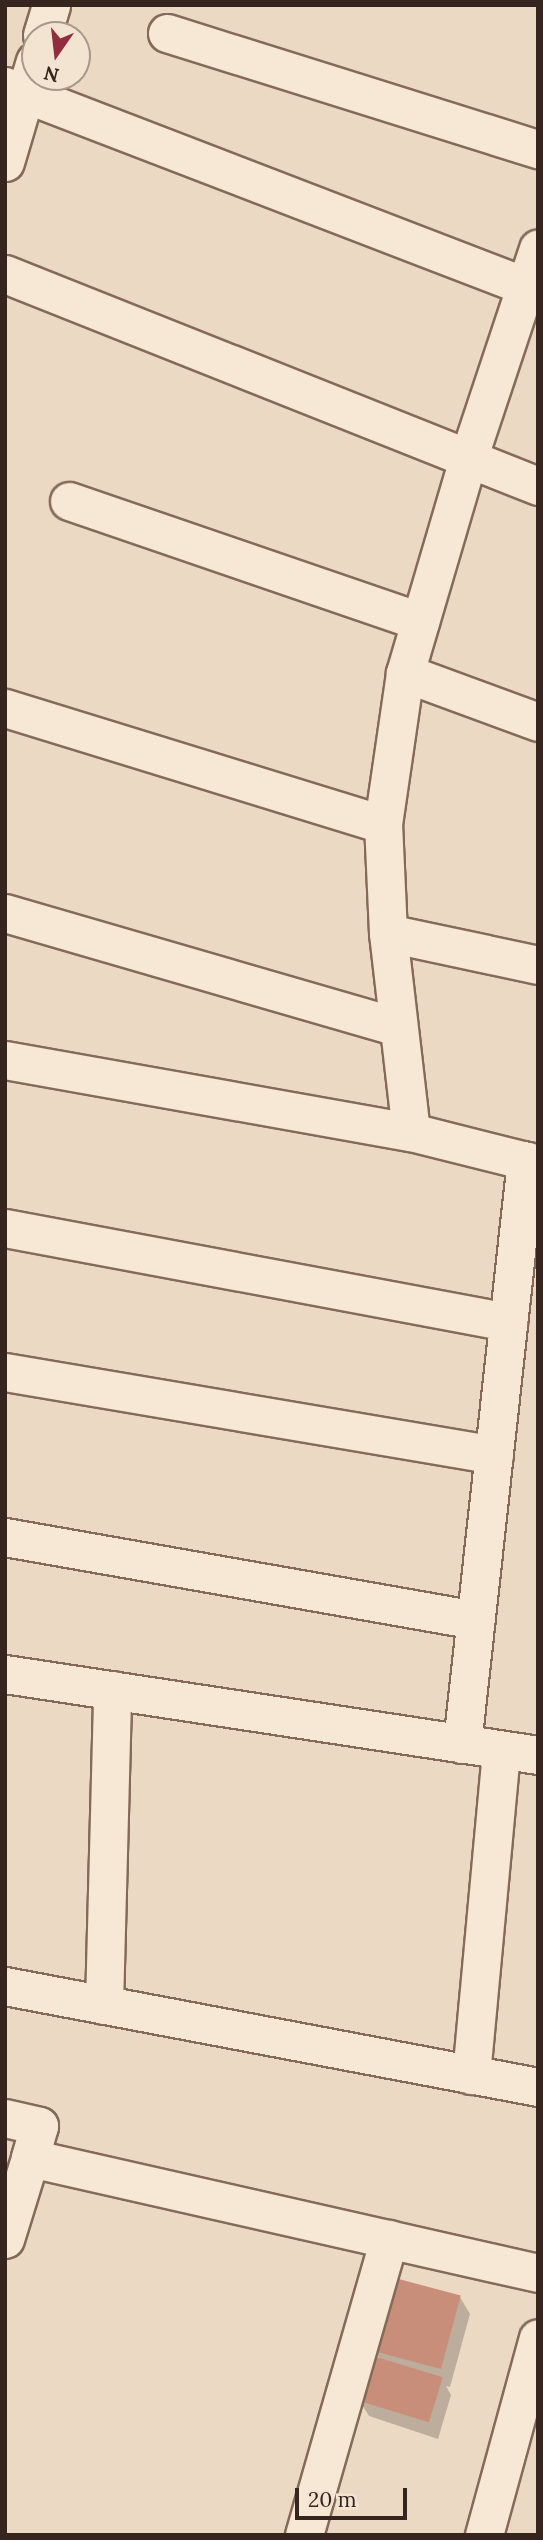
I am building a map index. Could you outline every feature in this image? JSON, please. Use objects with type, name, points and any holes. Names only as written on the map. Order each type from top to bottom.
[{"type":"street","points":[[167,33],[538,149]]},
{"type":"street","points":[[5,162],[21,86]]},
{"type":"street","points":[[47,91],[532,289]]},
{"type":"street","points":[[411,1132],[388,933],[383,824],[405,673],[468,459],[532,289],[538,248]]},
{"type":"street","points":[[5,274],[538,486]]},
{"type":"street","points":[[69,501],[420,621]]},
{"type":"street","points":[[405,673],[538,722]]},
{"type":"street","points":[[5,708],[383,824]]},
{"type":"street","points":[[5,913],[398,1027]]},
{"type":"street","points":[[388,933],[538,965]]},
{"type":"street","points":[[5,1060],[411,1132],[532,1163],[508,1322],[462,1744]]},
{"type":"street","points":[[5,1228],[508,1322]]},
{"type":"street","points":[[5,1371],[494,1455]]},
{"type":"street","points":[[5,1536],[476,1620]]},
{"type":"street","points":[[5,1674],[538,1755]]},
{"type":"street","points":[[104,2005],[112,1690]]},
{"type":"street","points":[[471,2075],[500,1749]]},
{"type":"street","points":[[5,1986],[538,2087]]},
{"type":"street","points":[[5,2118],[39,2126],[5,2239]]},
{"type":"street","points":[[30,2158],[538,2273]]},
{"type":"street","points":[[304,2535],[390,2239]]},
{"type":"street","points":[[484,2535],[538,2338]]},
{"type":"building","points":[[395,2278],[461,2296],[441,2369],[375,2351]]},
{"type":"building","points":[[370,2355],[443,2377],[429,2422],[356,2400]]}]
